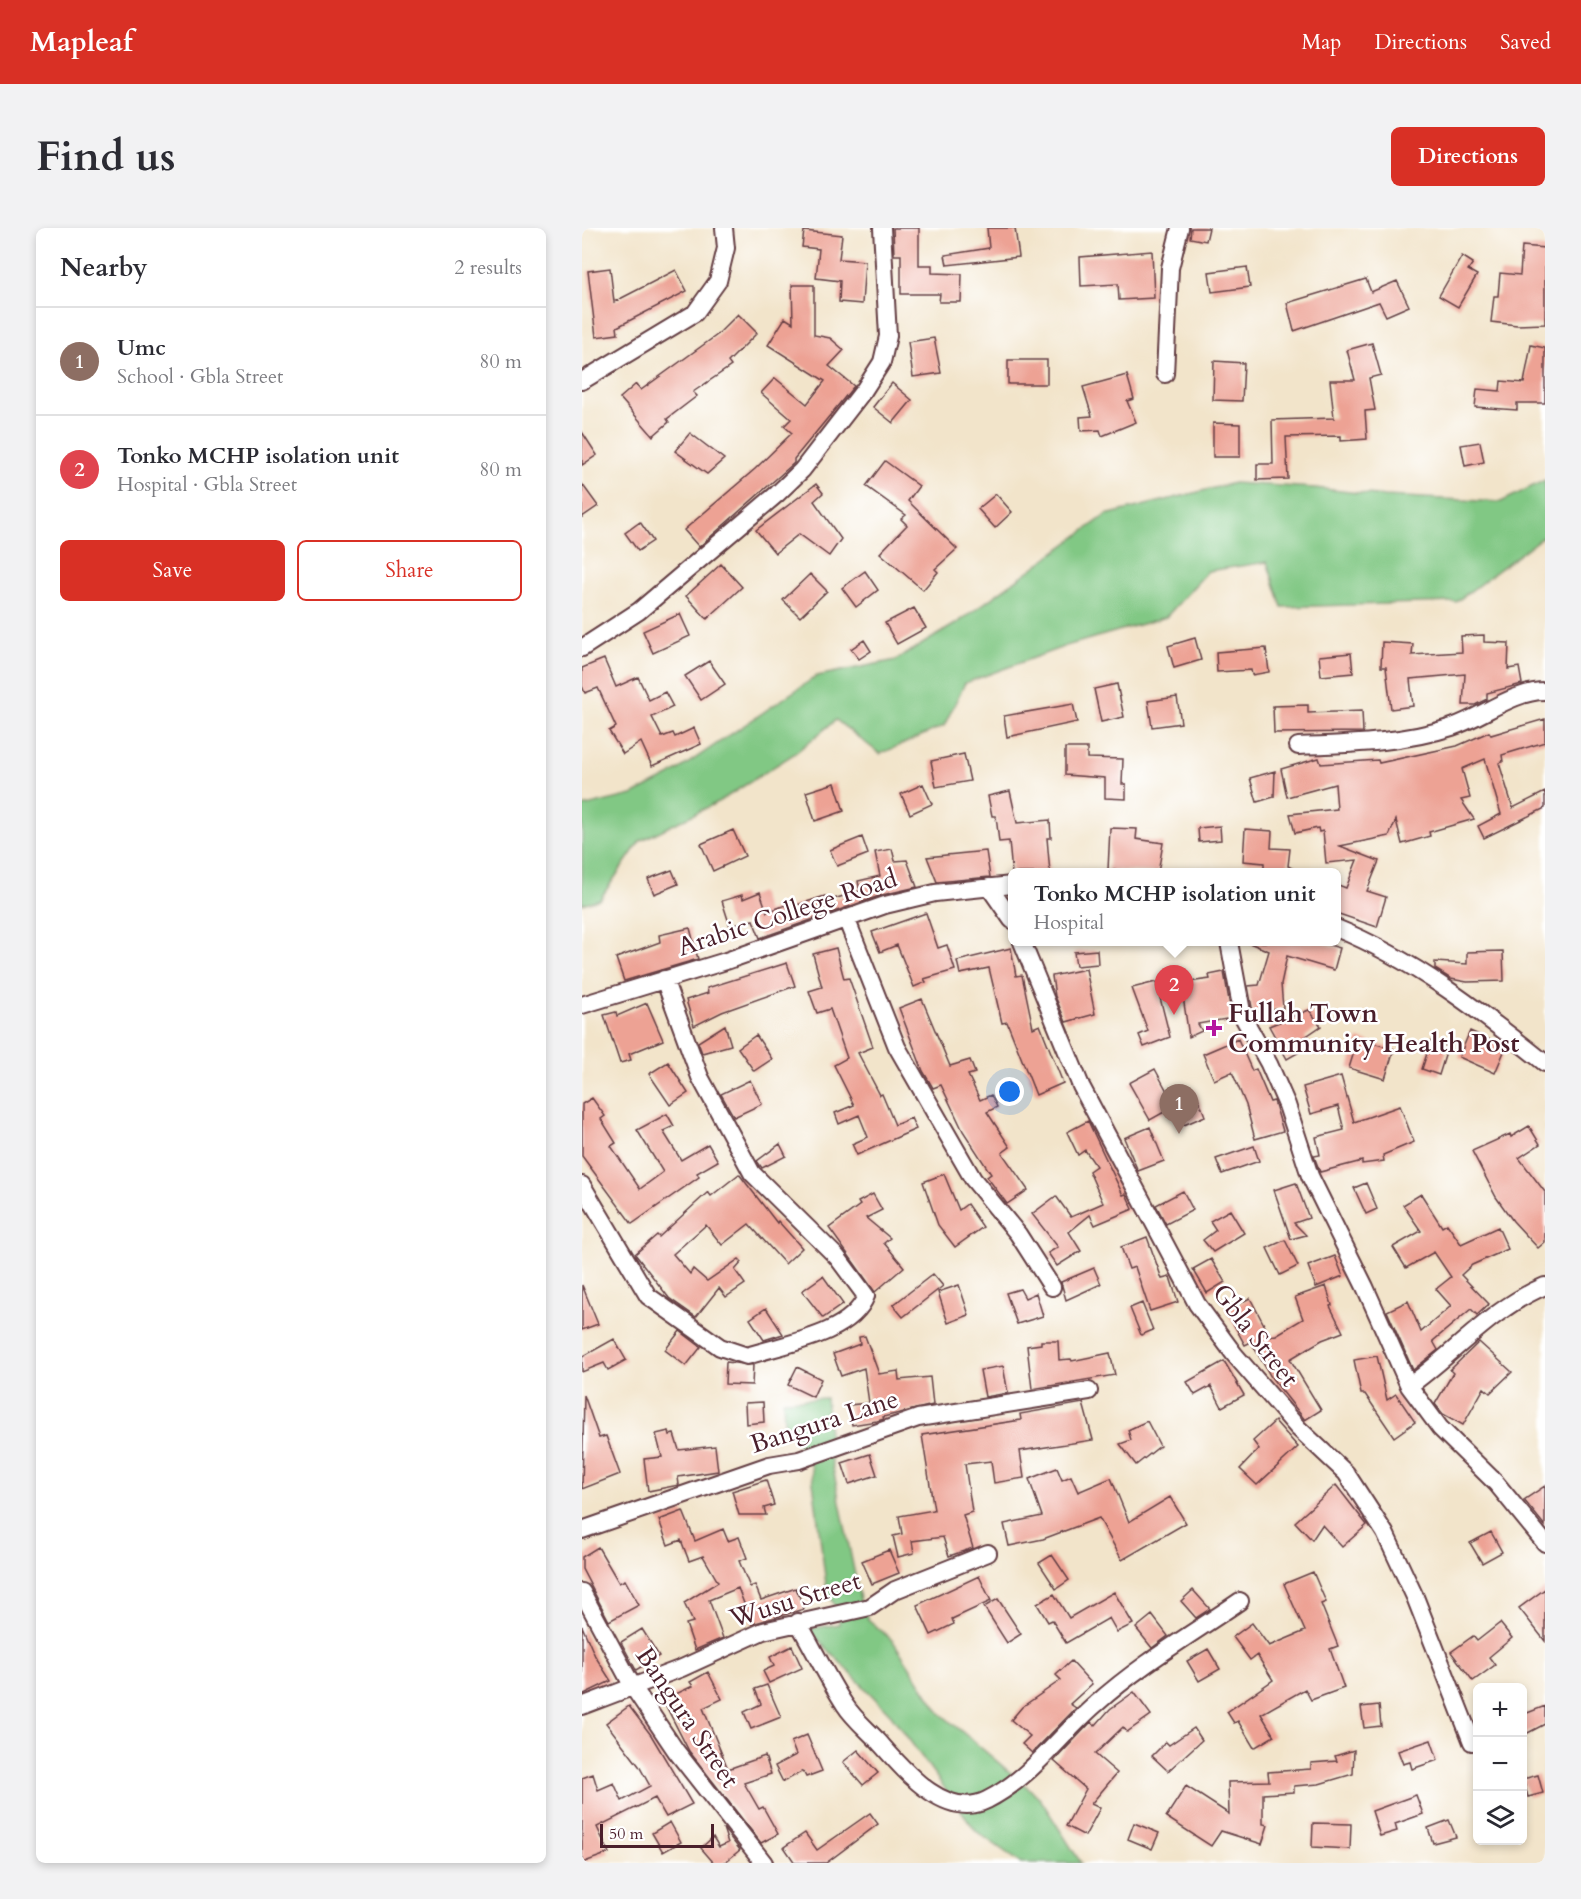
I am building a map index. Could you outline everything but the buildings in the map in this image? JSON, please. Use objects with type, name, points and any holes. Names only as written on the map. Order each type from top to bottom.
[{"type":"street","points":[[582,381],[695,313],[718,281],[726,248],[724,228]]},
{"type":"street","points":[[582,648],[639,611],[802,470],[876,371],[882,362],[888,336],[882,228]]},
{"type":"street","points":[[1165,374],[1170,268],[1180,228]]},
{"type":"street","points":[[1298,746],[1356,744],[1426,734],[1460,723],[1518,695],[1545,691]]},
{"type":"street","name":"Arabic College Road","points":[[582,1005],[726,961],[846,918],[935,893],[1008,885]]},
{"type":"street","points":[[989,887],[1008,914]]},
{"type":"street","points":[[846,918],[897,1047],[973,1179],[1018,1234],[1052,1287]]},
{"type":"street","points":[[1341,931],[1413,969],[1459,998],[1545,1063]]},
{"type":"street","name":"Gbla Street","points":[[1024,946],[1080,1086],[1197,1304],[1234,1354],[1298,1428],[1346,1473],[1385,1533],[1415,1597],[1472,1742]]},
{"type":"street","points":[[1230,946],[1243,1017],[1269,1064],[1287,1106],[1310,1176],[1365,1287],[1408,1386],[1440,1428],[1496,1483],[1545,1543]]},
{"type":"street","points":[[582,1185],[648,1296],[720,1347],[733,1353],[747,1356],[841,1326],[862,1307],[866,1296],[837,1257],[752,1173],[700,1077],[664,979]]},
{"type":"street","points":[[1408,1386],[1438,1365],[1489,1317],[1520,1296],[1545,1286]]},
{"type":"street","name":"Bangura Lane","points":[[582,1530],[769,1465],[799,1460],[918,1418],[1089,1391]]},
{"type":"street","name":"Wusu Street","points":[[582,1706],[633,1687],[741,1640],[798,1622],[870,1607],[895,1590],[988,1553]]},
{"type":"street","name":"Bangura Street","points":[[582,1592],[633,1687],[676,1751],[764,1863]]},
{"type":"street","points":[[798,1622],[846,1707],[919,1785],[940,1797],[966,1804],[986,1801],[1006,1787],[1052,1750],[1094,1706],[1119,1684],[1240,1601]]},
{"type":"green space","points":[[1545,480],[1545,535],[1456,602],[1282,607],[1267,562],[1208,571],[1166,617],[1066,646],[965,683],[944,726],[880,754],[836,720],[794,754],[720,801],[640,841],[600,899],[582,904],[582,807],[632,795],[669,776],[817,676],[896,660],[957,623],[1106,515],[1234,483],[1315,488],[1385,496],[1501,502]]},
{"type":"green space","points":[[826,1398],[831,1459],[861,1604],[868,1619],[893,1641],[940,1713],[1039,1797],[1081,1863],[1021,1863],[976,1831],[891,1715],[808,1629],[839,1624],[839,1613],[827,1592],[811,1466],[784,1422],[783,1400]]},
{"type":"place","name":"Tonko MCHP isolation unit","points":[[1174,1015]]},
{"type":"place","name":"Fullah Town Community Health Post","points":[[1214,1028]]},
{"type":"place","name":"Umc","points":[[1179,1134]]}]
